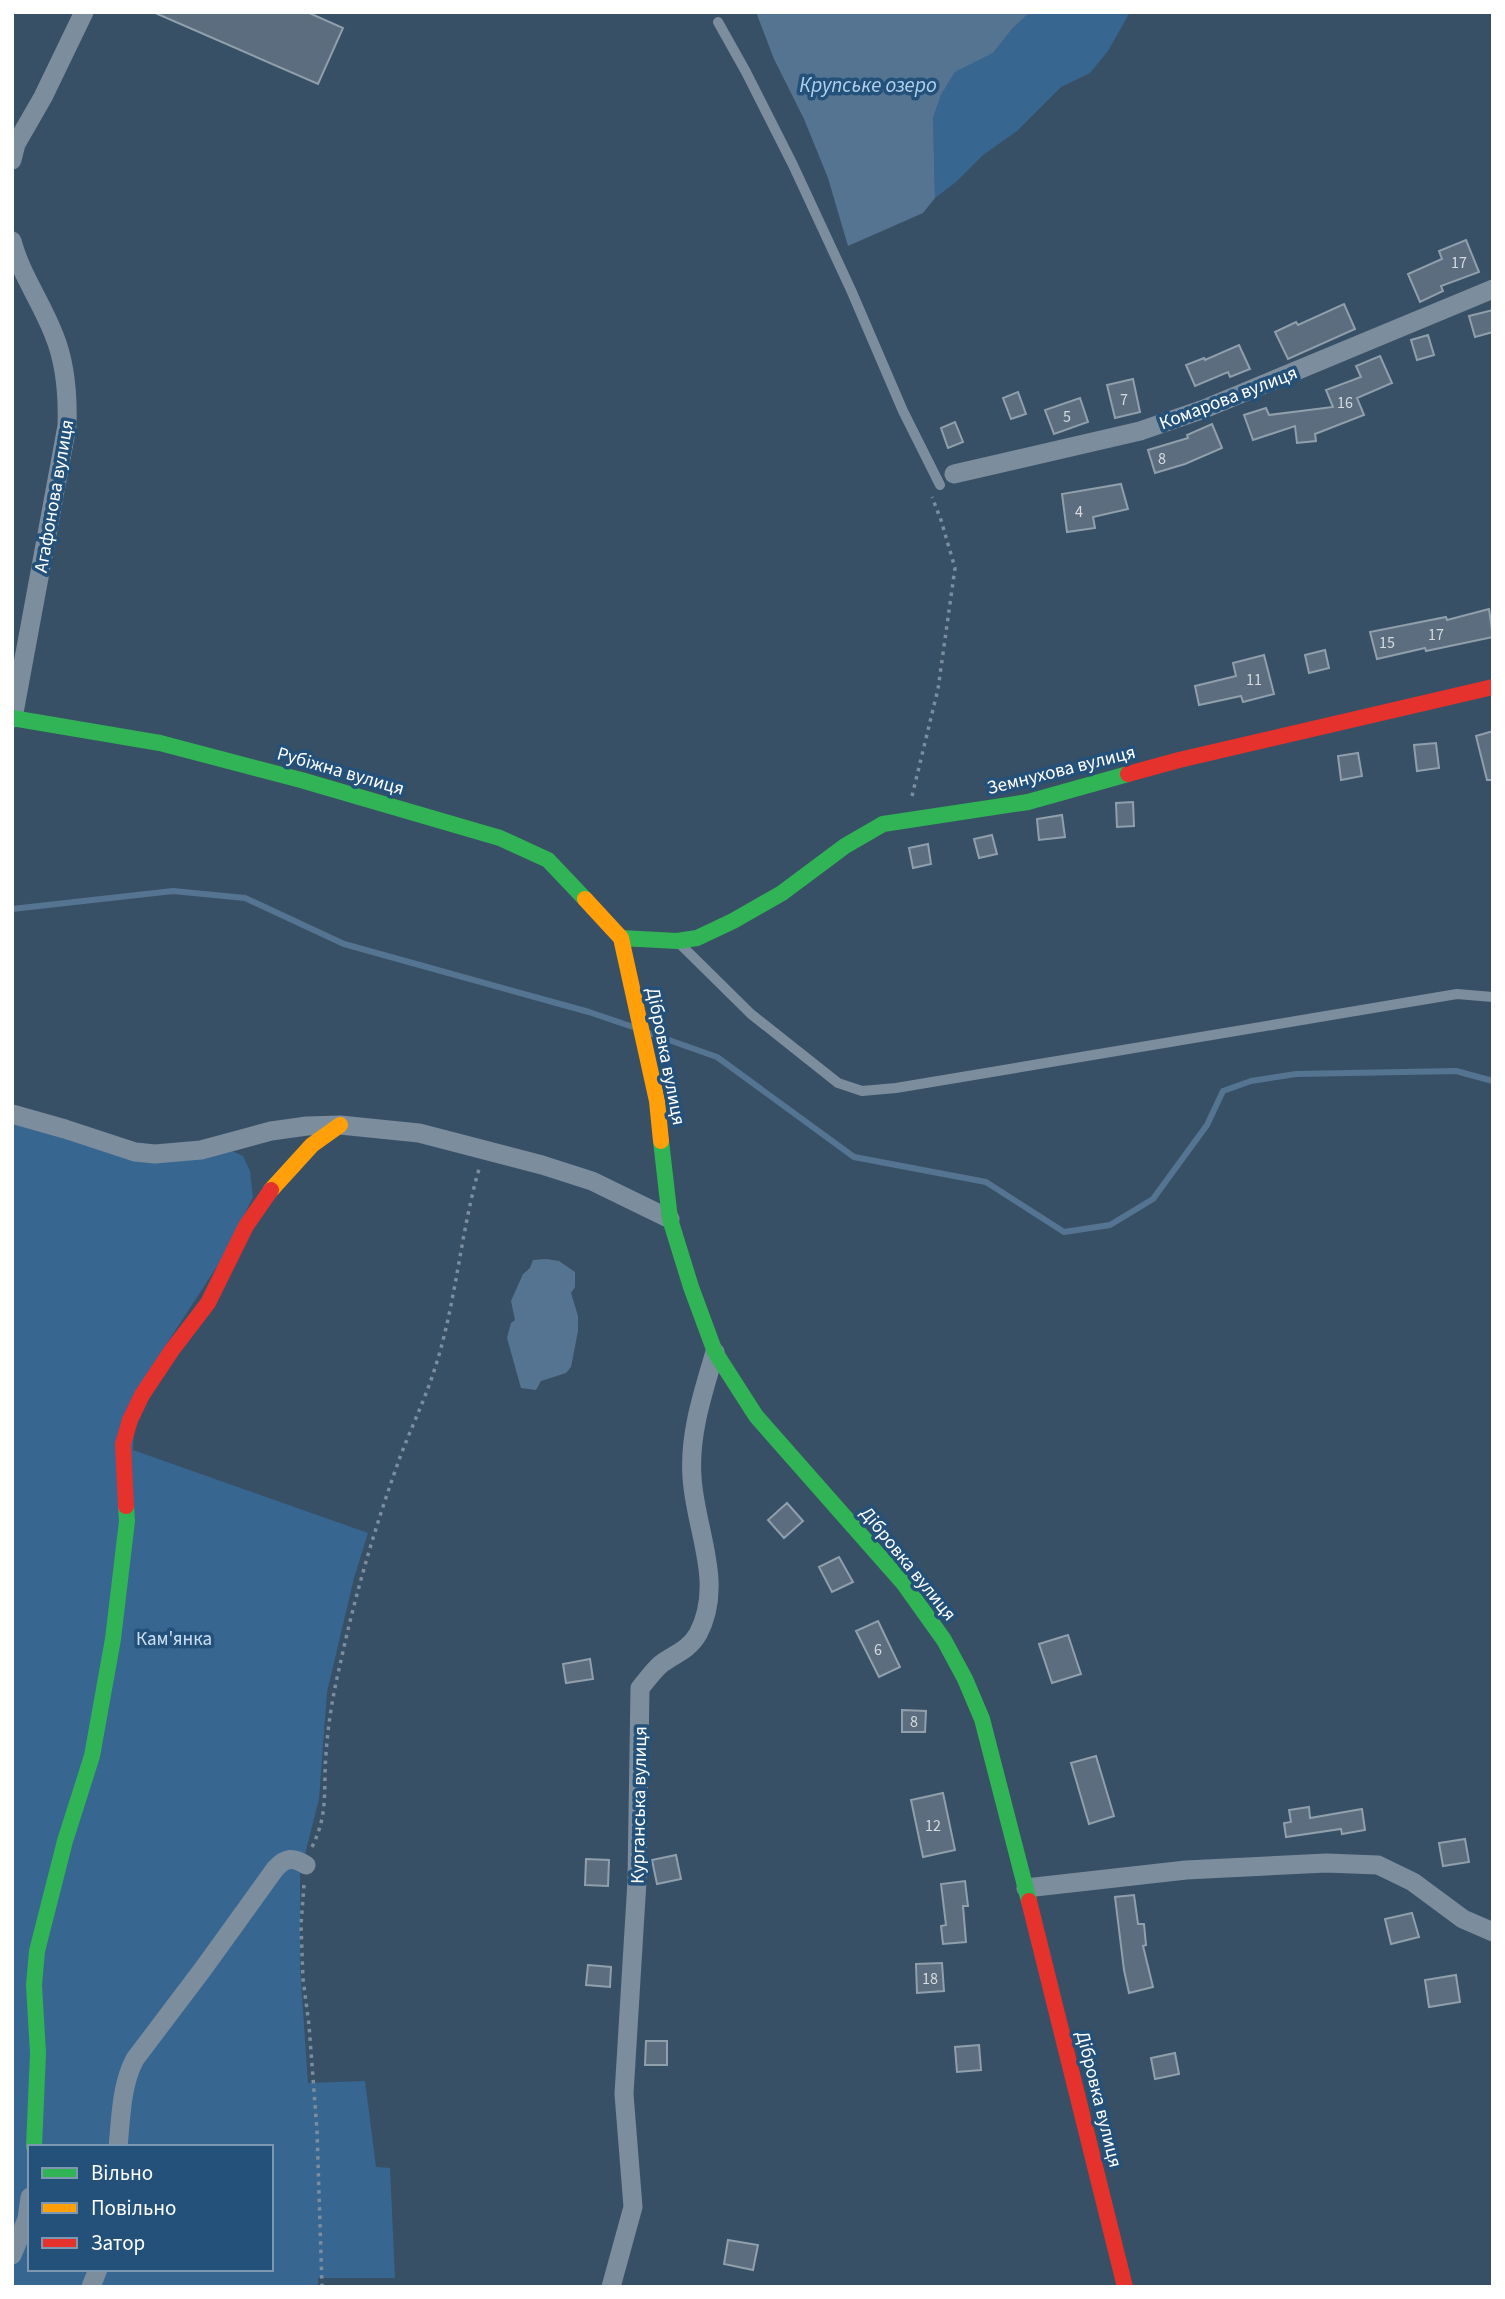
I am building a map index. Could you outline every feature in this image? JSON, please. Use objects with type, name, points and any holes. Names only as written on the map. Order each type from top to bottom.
[{"type":"street","points":[[12,160],[16,144],[43,97],[84,12]]},
{"type":"street","name":"Агафонова вулиця","points":[[12,241],[17,258],[54,335],[64,365],[68,395],[68,426],[13,718]]},
{"type":"street","name":"Комарова вулиця","points":[[942,482],[1140,431],[1204,409],[1493,289]]},
{"type":"street","name":"Земнухова вулиця","points":[[621,938],[677,941],[697,938],[782,893],[845,846],[883,824],[1028,802],[1179,761],[1493,687]]},
{"type":"street","name":"Рубіжна вулиця","points":[[13,718],[160,743],[301,780],[500,838],[548,860],[621,938]]},
{"type":"street","name":"Дібровка вулиця","points":[[621,938],[657,1101],[670,1219],[715,1352],[756,1416],[904,1584],[944,1640],[965,1679],[982,1720],[1125,2287]]},
{"type":"street","points":[[12,1114],[125,1150],[155,1154],[201,1150],[271,1131],[307,1125],[340,1125],[419,1133],[592,1181],[670,1219]]},
{"type":"street","points":[[34,2145],[38,2053],[34,1985],[37,1951],[65,1841],[92,1756],[113,1639],[127,1521],[123,1444],[130,1420],[164,1361],[208,1303],[246,1226],[268,1195],[291,1165],[340,1125]]},
{"type":"street","name":"Курганська вулиця","points":[[611,2287],[634,2207],[624,2094],[637,1881],[640,1688],[663,1663],[678,1656],[697,1636],[705,1615],[709,1592],[709,1564],[692,1479],[692,1444],[698,1409],[715,1352]]},
{"type":"street","points":[[118,2145],[128,2071],[135,2059],[275,1869],[285,1859],[293,1858],[306,1865]]},
{"type":"street","points":[[1026,1888],[1186,1870],[1326,1863],[1378,1865],[1413,1882],[1463,1919],[1493,1932]]},
{"type":"street","points":[[12,2255],[28,2212]]},
{"type":"street","points":[[90,2287],[97,2271]]},
{"type":"lane","points":[[718,22],[793,165],[903,411],[942,482]]},
{"type":"lane","points":[[677,941],[751,1014],[838,1083],[862,1091],[896,1088],[1457,994],[1493,997]]},
{"type":"path","points":[[897,822],[914,793],[938,689],[955,569],[942,520],[928,489],[942,482]]},
{"type":"path","points":[[322,2287],[317,2131],[303,1979],[301,1925],[306,1865],[326,1804],[323,1782],[328,1724],[351,1614],[383,1506],[435,1371],[452,1308],[465,1229],[484,1150]]},
{"type":"green space","points":[[1030,12],[1130,12],[1108,51],[1090,73],[1061,87],[1017,131],[983,155],[935,198],[933,118],[941,95],[955,72],[993,53]]},
{"type":"green space","name":"Кам'янка","points":[[12,1121],[77,1139],[230,1150],[243,1156],[250,1171],[253,1197],[225,1254],[136,1391],[133,1450],[368,1533],[354,1578],[327,1692],[319,1799],[300,1874],[300,1967],[308,2083],[365,2081],[376,2167],[390,2168],[395,2278],[318,2278],[318,2287],[12,2287]]},
{"type":"water","name":"Крупське озеро","points":[[756,12],[1030,12],[993,53],[955,72],[941,95],[933,118],[935,198],[923,213],[848,246],[828,178],[804,119],[774,59]]},
{"type":"water","points":[[533,1260],[559,1261],[575,1272],[575,1287],[571,1293],[578,1316],[578,1331],[571,1367],[566,1373],[541,1381],[536,1390],[521,1388],[507,1338],[511,1323],[515,1320],[511,1301],[523,1274],[530,1268]]},
{"type":"building","points":[[153,12],[307,12],[343,28],[318,84]]},
{"type":"building","points":[[1466,240],[1479,272],[1441,286],[1443,291],[1420,302],[1408,274],[1442,259],[1439,251]]},
{"type":"building","points":[[1344,304],[1355,329],[1288,359],[1275,332],[1296,322],[1298,325]]},
{"type":"building","points":[[1493,310],[1493,332],[1475,337],[1469,316]]},
{"type":"building","points":[[1428,335],[1434,355],[1417,360],[1411,340]]},
{"type":"building","points":[[1239,345],[1250,369],[1230,377],[1228,372],[1195,386],[1186,365]]},
{"type":"building","points":[[1380,356],[1392,383],[1357,398],[1364,415],[1315,434],[1316,441],[1297,443],[1295,426],[1253,440],[1244,415],[1266,408],[1269,415],[1333,407],[1326,390],[1361,377],[1356,366]]},
{"type":"building","points":[[1133,379],[1140,412],[1115,418],[1107,385]]},
{"type":"building","points":[[1018,392],[1026,414],[1011,419],[1003,398]]},
{"type":"building","points":[[1080,398],[1088,422],[1054,434],[1045,410]]},
{"type":"building","points":[[955,422],[963,442],[948,448],[941,428]]},
{"type":"building","points":[[1212,424],[1222,448],[1155,473],[1148,450],[1188,438],[1187,435]]},
{"type":"building","points":[[1121,484],[1128,509],[1093,517],[1095,528],[1067,532],[1062,494]]},
{"type":"building","points":[[1489,609],[1493,637],[1377,659],[1370,632],[1446,617],[1447,620]]},
{"type":"building","points":[[1325,650],[1329,668],[1309,673],[1305,655]]},
{"type":"building","points":[[1264,655],[1274,694],[1243,702],[1241,696],[1199,705],[1195,686],[1236,676],[1233,663]]},
{"type":"building","points":[[1493,731],[1493,780],[1487,780],[1476,736]]},
{"type":"building","points":[[1436,743],[1439,768],[1417,771],[1414,745]]},
{"type":"building","points":[[1358,753],[1362,776],[1341,780],[1338,756]]},
{"type":"building","points":[[1133,802],[1134,826],[1117,827],[1116,803]]},
{"type":"building","points":[[1062,815],[1065,837],[1039,840],[1037,819]]},
{"type":"building","points":[[992,835],[997,854],[979,858],[974,839]]},
{"type":"building","points":[[928,844],[931,864],[913,868],[909,848]]},
{"type":"building","points":[[787,1503],[803,1521],[784,1538],[768,1520]]},
{"type":"building","points":[[839,1557],[853,1582],[832,1592],[819,1567]]},
{"type":"building","points":[[878,1621],[900,1667],[879,1677],[856,1631]]},
{"type":"building","points":[[1068,1635],[1081,1674],[1052,1683],[1039,1644]]},
{"type":"building","points":[[590,1659],[593,1679],[566,1683],[563,1664]]},
{"type":"building","points":[[902,1710],[926,1711],[925,1732],[902,1732]]},
{"type":"building","points":[[1096,1756],[1114,1816],[1089,1824],[1071,1763]]},
{"type":"building","points":[[943,1793],[955,1850],[923,1857],[911,1800]]},
{"type":"building","points":[[1309,1807],[1310,1818],[1362,1809],[1365,1830],[1342,1834],[1341,1829],[1286,1837],[1284,1823],[1291,1822],[1289,1810]]},
{"type":"building","points":[[1465,1839],[1469,1862],[1443,1866],[1439,1843]]},
{"type":"building","points":[[676,1855],[681,1879],[657,1884],[652,1860]]},
{"type":"building","points":[[586,1859],[609,1860],[608,1886],[585,1885]]},
{"type":"building","points":[[965,1881],[968,1906],[963,1906],[966,1942],[943,1944],[941,1926],[946,1925],[941,1884]]},
{"type":"building","points":[[1134,1895],[1138,1924],[1144,1924],[1146,1945],[1143,1946],[1153,1987],[1129,1993],[1115,1897]]},
{"type":"building","points":[[1412,1913],[1419,1937],[1391,1944],[1385,1919]]},
{"type":"building","points":[[942,1963],[944,1991],[917,1993],[916,1964]]},
{"type":"building","points":[[588,1965],[611,1967],[610,1987],[586,1985]]},
{"type":"building","points":[[1456,1975],[1460,2002],[1429,2007],[1425,1980]]},
{"type":"building","points":[[646,2041],[667,2041],[667,2065],[645,2065]]},
{"type":"building","points":[[979,2045],[981,2070],[957,2072],[955,2047]]},
{"type":"building","points":[[1175,2053],[1179,2074],[1155,2079],[1151,2058]]},
{"type":"building","points":[[728,2240],[758,2245],[753,2270],[724,2264]]},
{"type":"waterway","points":[[12,909],[173,891],[245,898],[344,944],[589,1012],[633,1027]]},
{"type":"waterway","points":[[649,1033],[717,1057],[854,1157],[986,1182],[1064,1232],[1110,1225],[1153,1199],[1207,1125],[1223,1091],[1251,1081],[1296,1074],[1456,1071],[1493,1081]]},
{"type":"traffic: fast","points":[[12,718],[160,743],[301,780],[500,838],[548,860],[585,899]]},
{"type":"traffic: fast","points":[[621,938],[677,941],[697,938],[782,893],[845,846],[883,824],[1028,802],[1128,774]]},
{"type":"traffic: fast","points":[[661,1141],[670,1219],[715,1352],[756,1416],[904,1584],[944,1640],[982,1719],[1029,1901]]},
{"type":"traffic: fast","points":[[34,2145],[38,2053],[34,1985],[37,1951],[65,1841],[92,1756],[113,1639],[127,1521],[126,1506]]},
{"type":"traffic: slow","points":[[585,899],[621,938],[657,1101],[661,1141]]},
{"type":"traffic: slow","points":[[271,1190],[312,1145],[340,1125]]},
{"type":"traffic: jam","points":[[1128,774],[1493,687]]},
{"type":"traffic: jam","points":[[126,1506],[123,1444],[130,1420],[142,1395],[208,1303],[246,1226],[271,1190]]},
{"type":"traffic: jam","points":[[1029,1901],[1125,2287]]}]
